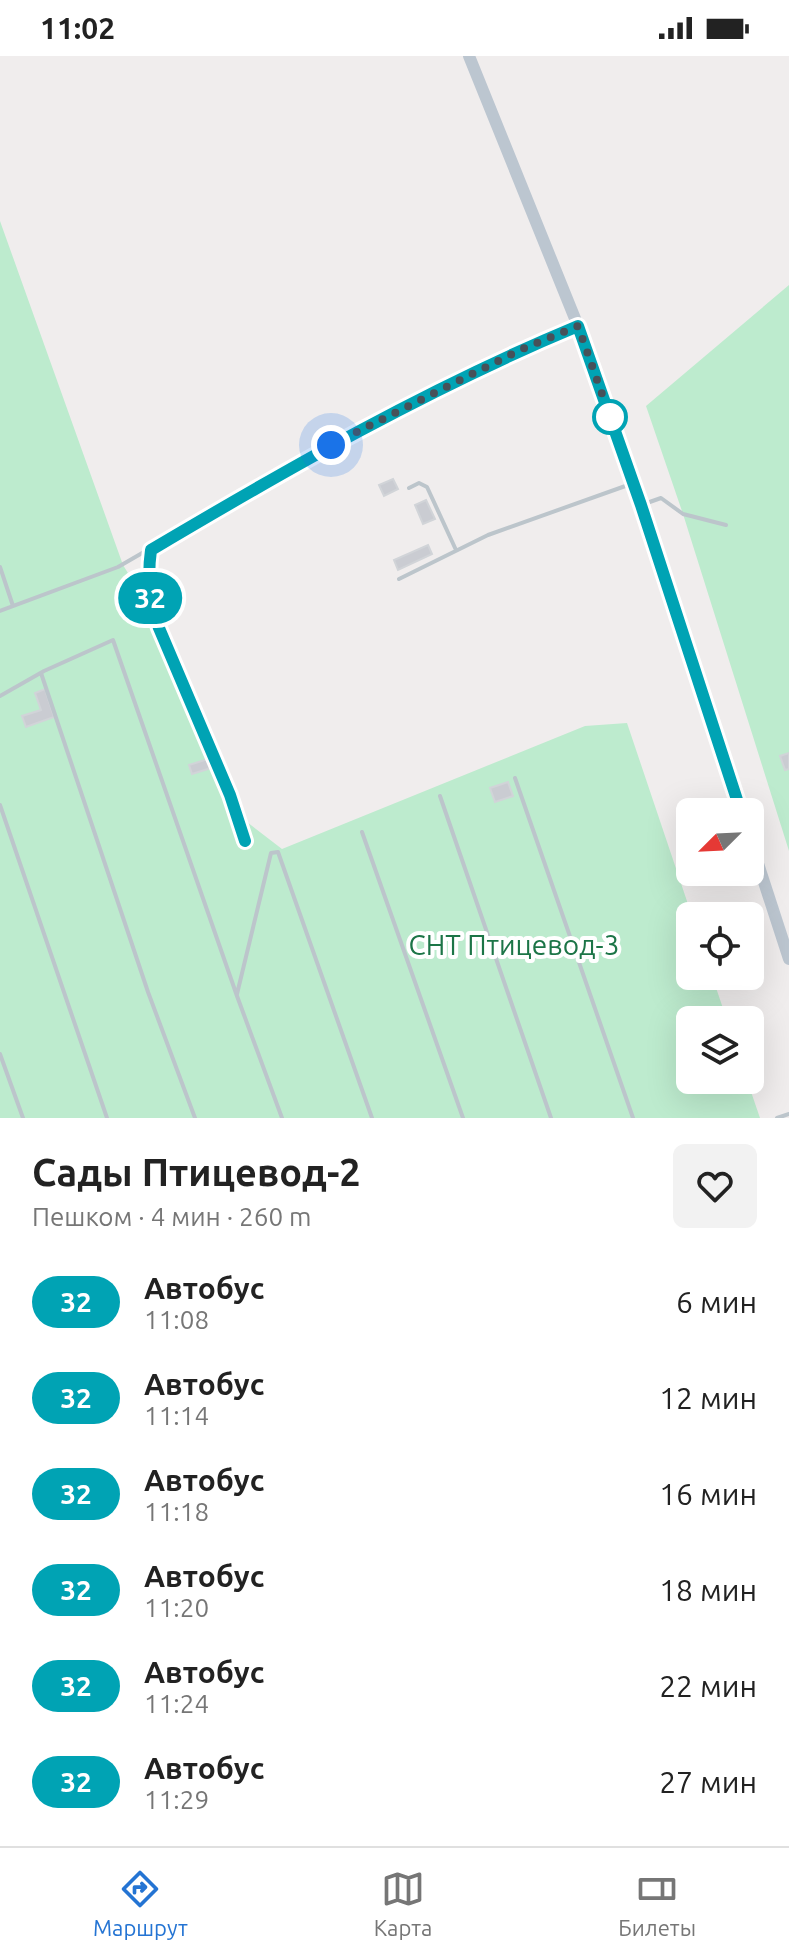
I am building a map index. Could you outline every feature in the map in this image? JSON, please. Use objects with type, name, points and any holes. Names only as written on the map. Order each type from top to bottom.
[{"type":"main road","points":[[469,56],[578,326],[641,505],[736,798]]},
{"type":"main road","points":[[764,882],[789,959]]},
{"type":"lane","points":[[0,611],[118,567],[310,456],[522,349],[578,326]]},
{"type":"lane","points":[[409,488],[419,483],[427,487],[456,550]]},
{"type":"lane","points":[[399,579],[488,535],[633,483]]},
{"type":"lane","points":[[641,505],[661,498],[683,514],[726,525]]},
{"type":"lane","points":[[151,550],[147,579],[159,628],[230,795],[245,841]]},
{"type":"lane","points":[[0,567],[13,606]]},
{"type":"lane","points":[[0,696],[41,673],[113,640],[282,1118]]},
{"type":"lane","points":[[41,673],[148,992],[195,1118]]},
{"type":"lane","points":[[515,778],[633,1118]]},
{"type":"lane","points":[[440,796],[551,1118]]},
{"type":"lane","points":[[0,805],[107,1118]]},
{"type":"lane","points":[[362,832],[463,1118]]},
{"type":"lane","points":[[237,996],[271,853],[278,852],[372,1118]]},
{"type":"lane","points":[[0,1054],[23,1118]]},
{"type":"lane","points":[[777,1118],[789,1114]]},
{"type":"green space","name":"СНТ Птицевод-3","points":[[0,221],[123,565],[170,641],[247,822],[282,849],[585,726],[627,723],[676,868],[676,886],[682,886],[687,902],[676,902],[676,990],[717,990],[722,1006],[676,1006],[676,1094],[752,1094],[760,1118],[0,1118]]},
{"type":"green space","points":[[789,285],[789,851],[646,406]]},
{"type":"building","points":[[393,479],[398,489],[384,496],[379,485]]},
{"type":"building","points":[[426,500],[435,519],[423,524],[415,505]]},
{"type":"building","points":[[428,545],[432,554],[398,570],[394,560]]},
{"type":"building","points":[[45,689],[54,717],[26,727],[22,716],[41,710],[35,693]]},
{"type":"building","points":[[789,753],[789,769],[785,770],[780,756]]},
{"type":"building","points":[[208,759],[211,768],[192,774],[189,765]]},
{"type":"building","points":[[508,782],[513,796],[495,802],[490,788]]},
{"type":"bus line","name":"32","points":[[245,841],[230,795],[159,628],[147,579],[151,550],[310,456],[522,349],[578,326],[641,505],[736,798]]},
{"type":"route","points":[[331,445],[522,349],[578,326],[613,425],[610,417]]}]
